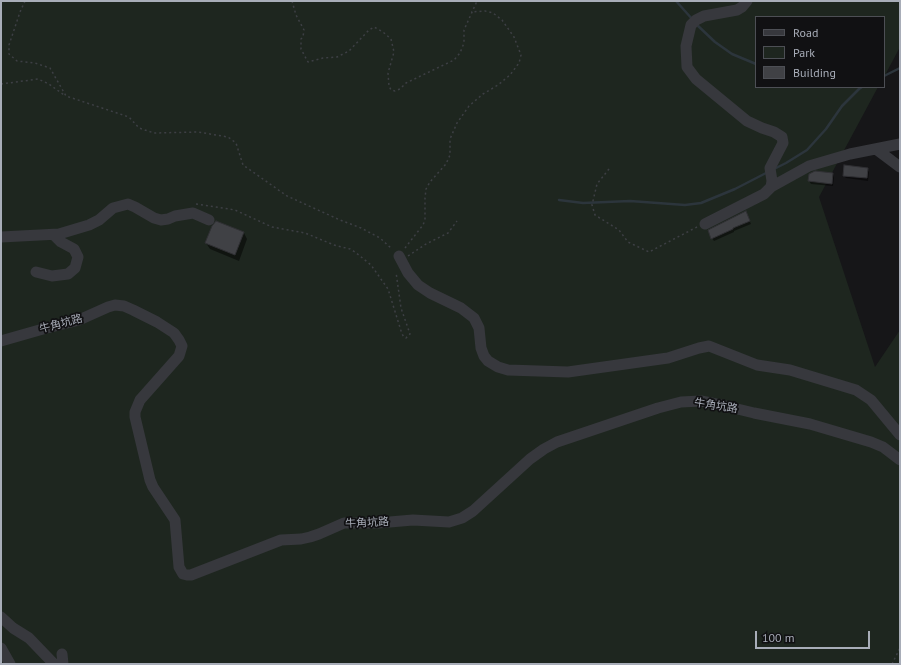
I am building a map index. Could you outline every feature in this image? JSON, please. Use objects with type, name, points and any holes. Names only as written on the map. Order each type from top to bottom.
[{"type":"street","points":[[747,1],[737,10],[704,16],[691,24],[686,46],[687,67],[696,79],[747,121],[774,132],[782,137],[783,143],[770,168],[772,181],[771,187]]},
{"type":"street","points":[[704,224],[764,194],[771,187],[809,166],[850,154],[900,144]]},
{"type":"street","points":[[876,149],[900,167]]},
{"type":"street","points":[[1,237],[54,235],[75,230],[99,220],[113,208],[128,204],[154,218],[161,220],[193,213],[209,220]]},
{"type":"street","points":[[36,272],[45,275],[57,276],[68,274],[75,268],[78,257],[74,249],[61,242],[54,235]]},
{"type":"street","points":[[398,260],[418,285],[430,293],[461,308],[474,318],[479,328],[481,348],[484,356],[488,361],[498,367],[508,370],[568,372],[668,358],[709,346],[757,365],[790,370],[841,385],[861,393],[871,400],[900,435]]},
{"type":"street","name":"牛角坑路","points":[[1,341],[79,320],[115,305],[124,306],[134,310],[174,333],[182,346],[179,356],[140,400],[135,412],[135,418],[150,480],[157,494],[175,520],[179,567],[183,574],[187,575],[191,575],[280,540],[310,537],[344,523],[378,523],[413,520],[449,522],[462,518],[473,511],[530,459],[557,442],[658,408],[681,402],[701,401],[810,424],[872,442],[888,450],[900,460]]},
{"type":"street","points":[[1,617],[13,628],[29,638],[54,664]]},
{"type":"street","points":[[1,648],[10,664]]},
{"type":"path","points":[[25,1],[9,45],[9,54],[17,61],[35,63],[50,68],[66,96]]},
{"type":"path","points":[[292,1],[296,15],[304,30],[301,39],[301,49],[308,62],[323,58],[337,57],[349,51],[369,30],[374,27],[383,32],[391,39],[394,52],[388,70],[389,85],[391,90],[395,91],[400,89],[406,83],[454,60],[460,53],[464,43],[464,30],[477,1]]},
{"type":"path","points":[[398,260],[423,225],[425,220],[426,189],[430,182],[446,164],[450,155],[450,139],[457,123],[469,106],[510,75],[519,63],[521,55],[514,37],[502,20],[493,13],[485,11],[471,12]]},
{"type":"path","points":[[1,84],[38,79],[49,84],[66,96],[129,117],[139,128],[154,133],[198,132],[228,138],[236,143],[244,165],[287,196],[340,220],[362,228],[380,238],[398,260],[401,308],[410,334],[406,338],[402,334],[388,289],[371,266],[350,249],[334,245],[305,233],[272,227],[236,210],[205,204],[192,205]]},
{"type":"path","points":[[609,169],[597,184],[592,205],[595,215],[619,230],[628,242],[649,252],[704,224]]},
{"type":"path","points":[[398,260],[411,256],[426,244],[448,233],[457,221]]},
{"type":"path","points":[[892,664],[900,648]]},
{"type":"green space","points":[[1,1],[900,1],[900,47],[885,75],[885,16],[755,16],[755,88],[877,88],[819,197],[875,367],[900,330],[900,664],[1,664]]},
{"type":"building","points":[[844,165],[868,168],[867,178],[843,176]]},
{"type":"building","points":[[815,171],[833,173],[832,184],[808,181],[809,174]]},
{"type":"building","points":[[746,211],[750,221],[711,239],[708,230]]},
{"type":"building","points":[[216,221],[244,232],[235,255],[205,243],[212,226]]},
{"type":"waterway","points":[[676,1],[693,20]]},
{"type":"waterway","points":[[696,24],[715,42],[732,54],[755,64]]},
{"type":"waterway","points":[[885,76],[900,68]]},
{"type":"waterway","points":[[774,169],[807,150],[826,129],[842,106],[860,88]]},
{"type":"waterway","points":[[559,200],[583,203],[630,201],[685,205],[701,203],[735,189],[768,172]]}]
